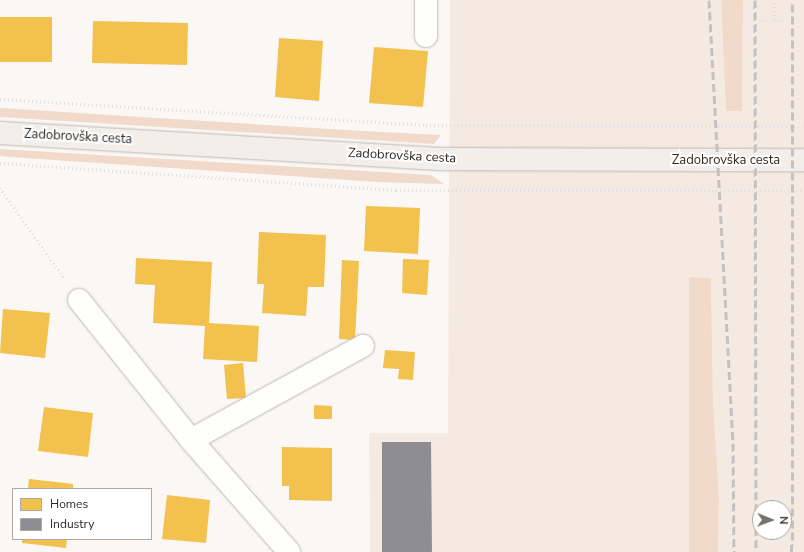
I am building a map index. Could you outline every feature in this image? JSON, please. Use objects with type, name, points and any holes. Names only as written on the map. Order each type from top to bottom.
[{"type":"main road","name":"Zadobrovška cesta","points":[[0,133],[439,159],[804,160]]},
{"type":"street","points":[[426,0],[426,36]]},
{"type":"street","points":[[79,300],[191,440],[289,552]]},
{"type":"street","points":[[191,440],[362,346]]},
{"type":"path","points":[[774,0],[774,20]]},
{"type":"path","points":[[762,21],[786,21]]},
{"type":"path","points":[[0,99],[426,125],[804,126]]},
{"type":"path","points":[[0,163],[10,164]]},
{"type":"path","points":[[0,188],[79,300]]},
{"type":"shaded area","points":[[450,0],[721,0],[726,111],[742,111],[743,0],[804,0],[804,552],[718,552],[719,499],[713,403],[711,278],[689,277],[689,552],[370,552],[369,433],[448,433]]},
{"type":"shaded area","points":[[721,0],[743,0],[742,111],[726,111]]},
{"type":"shaded area","points":[[0,108],[441,135],[434,144],[0,117]]},
{"type":"shaded area","points":[[0,149],[431,175],[444,184],[377,182],[10,157],[0,156]]},
{"type":"shaded area","points":[[689,277],[711,278],[713,403],[719,499],[718,552],[689,552]]},
{"type":"building: Homes","points":[[0,17],[52,17],[52,62],[0,62]]},
{"type":"building: Homes","points":[[93,21],[188,23],[187,65],[92,63]]},
{"type":"building: Homes","points":[[279,38],[323,41],[319,101],[275,97]]},
{"type":"building: Homes","points":[[374,47],[428,51],[423,107],[369,103]]},
{"type":"building: Homes","points":[[366,206],[420,208],[418,254],[364,251]]},
{"type":"building: Homes","points":[[259,232],[326,235],[324,287],[308,287],[306,316],[262,313],[264,284],[257,284]]},
{"type":"building: Homes","points":[[136,258],[212,262],[209,323],[259,326],[257,362],[203,359],[205,326],[153,323],[155,285],[135,284]]},
{"type":"building: Homes","points":[[403,259],[429,260],[427,295],[402,293]]},
{"type":"building: Homes","points":[[342,260],[359,261],[355,340],[339,339]]},
{"type":"building: Homes","points":[[3,309],[50,313],[45,358],[0,353]]},
{"type":"building: Homes","points":[[385,350],[415,352],[413,380],[398,379],[399,369],[383,368]]},
{"type":"building: Homes","points":[[243,363],[246,398],[227,399],[224,365]]},
{"type":"building: Homes","points":[[314,405],[332,406],[332,419],[314,419]]},
{"type":"building: Homes","points":[[44,407],[93,413],[88,457],[38,451]]},
{"type":"building: Homes","points":[[282,447],[332,448],[332,501],[289,500],[289,486],[282,486]]},
{"type":"building: Homes","points":[[29,479],[73,484],[73,488],[28,488]]},
{"type":"building: Homes","points":[[167,495],[210,500],[206,543],[162,539]]},
{"type":"building: Homes","points":[[22,540],[67,540],[66,548],[22,543]]},
{"type":"building: Industry","points":[[382,442],[431,442],[432,552],[382,552]]},
{"type":"railway","points":[[709,0],[733,443],[734,552]]},
{"type":"railway","points":[[755,0],[756,552]]},
{"type":"railway","points":[[792,552],[793,0]]}]
